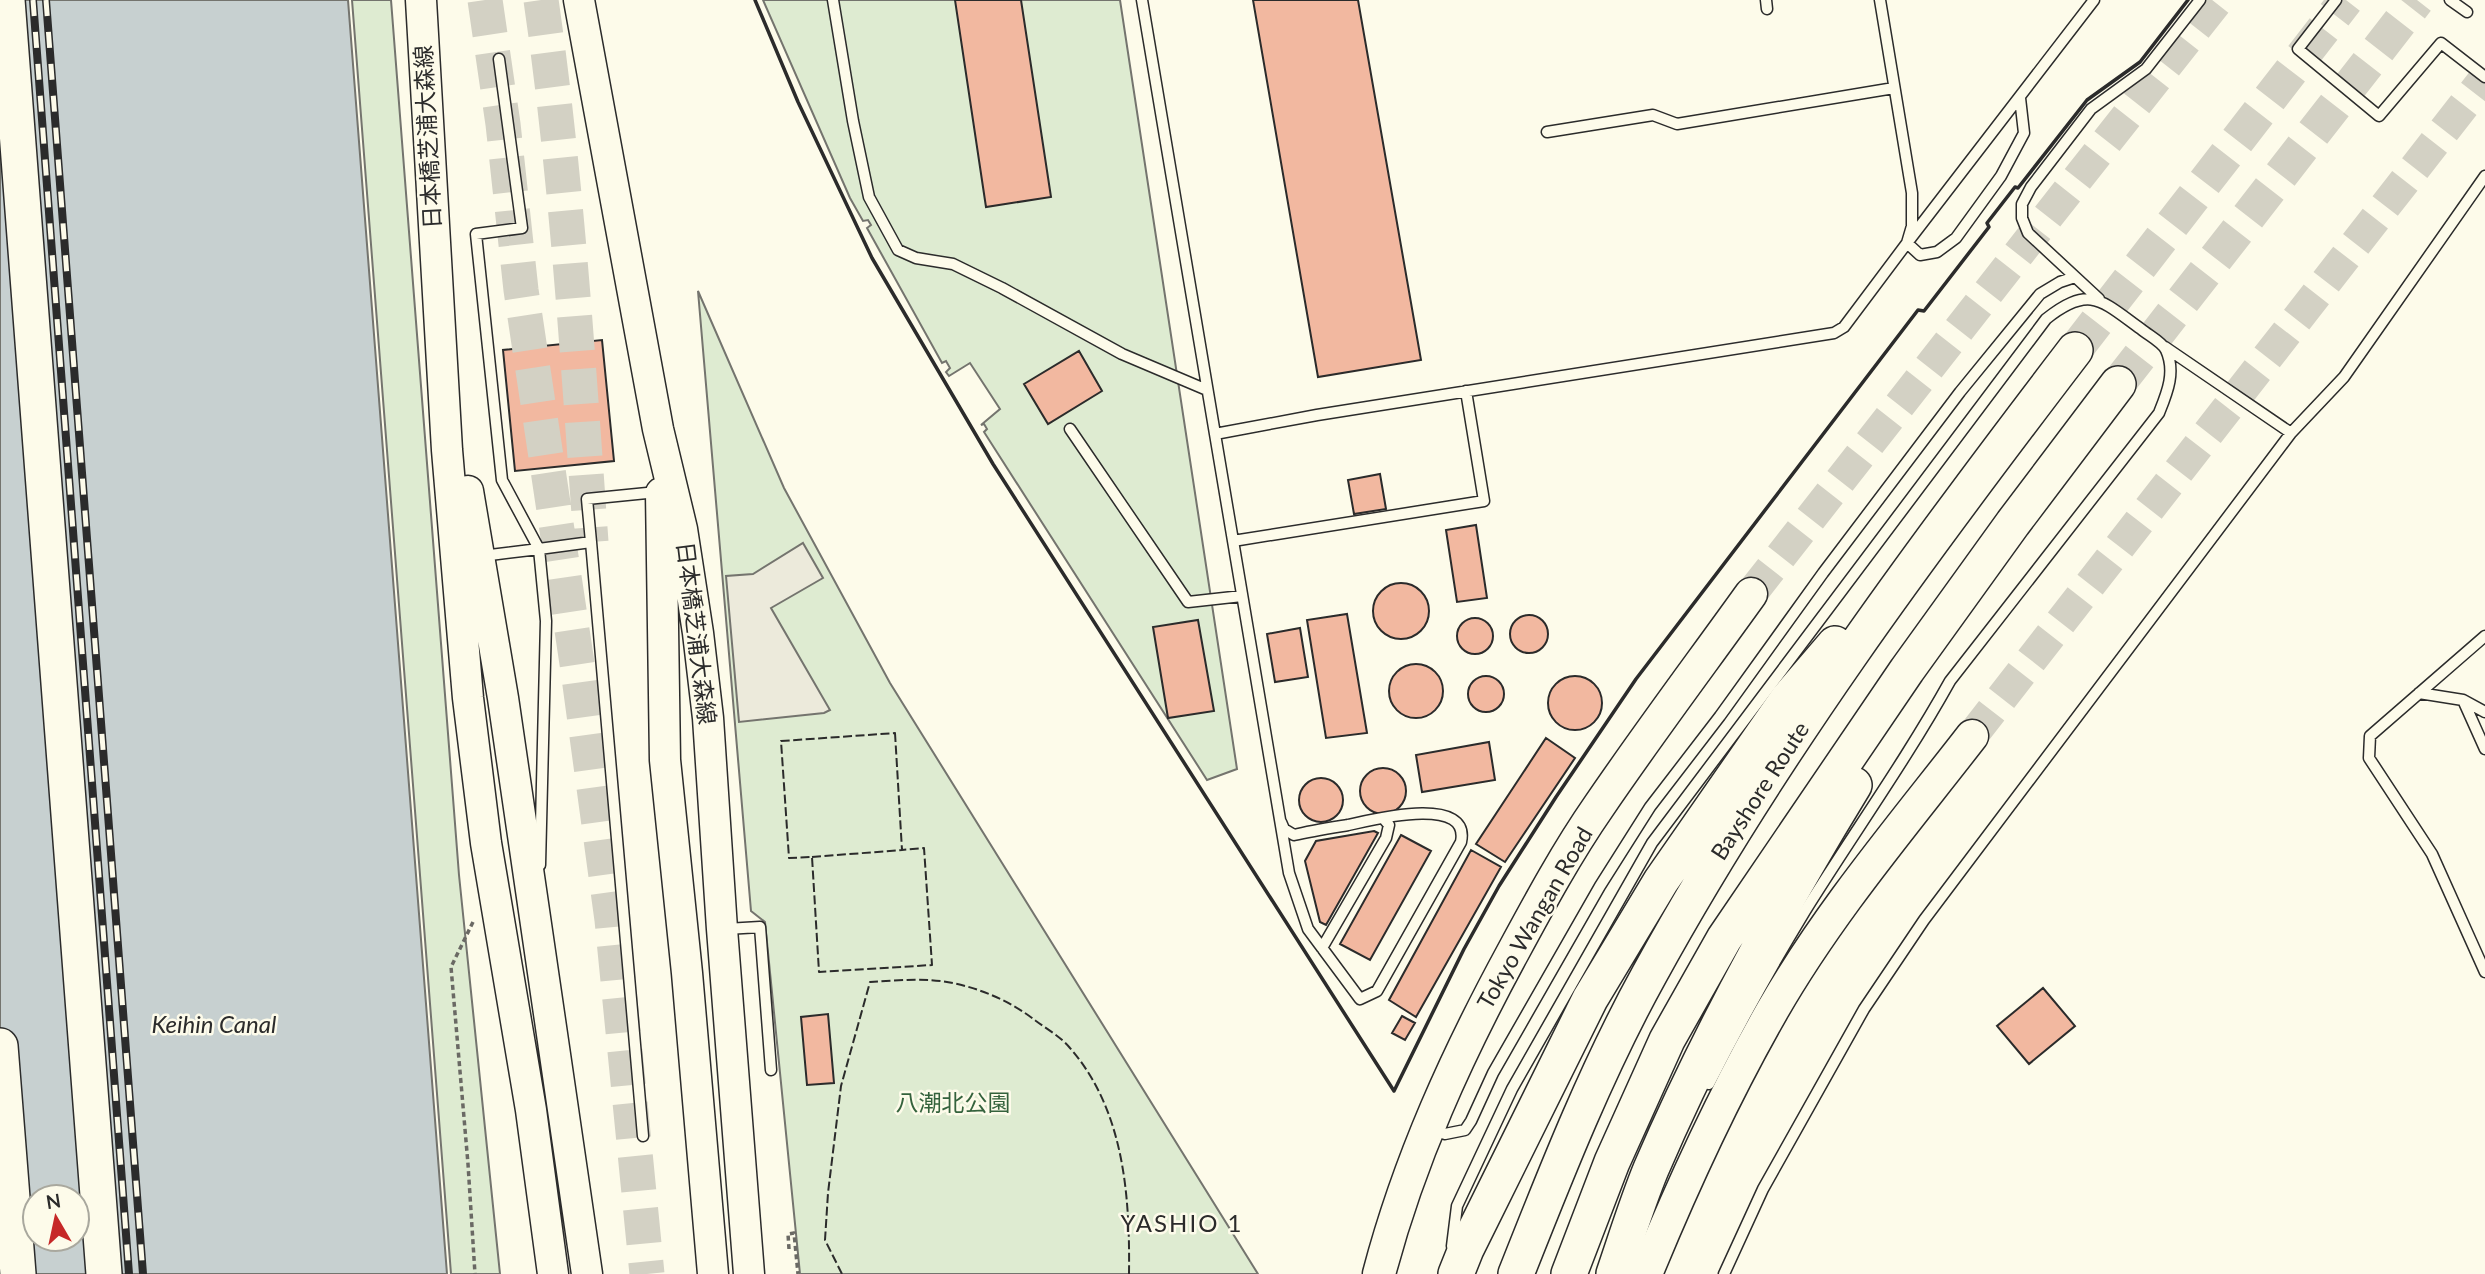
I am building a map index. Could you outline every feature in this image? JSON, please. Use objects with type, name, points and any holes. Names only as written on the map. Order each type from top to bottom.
[{"type":"highway","points":[[7,0],[104,1274]]},
{"type":"highway","name":"Bayshore Route","points":[[1516,1274],[1594,1087],[1667,943],[1773,768],[1957,504],[2075,350]]},
{"type":"highway","points":[[1569,1274],[1612,1162],[1667,1040],[1724,939],[1907,670],[2118,384]]},
{"type":"highway","points":[[1456,1274],[1590,999],[1661,881],[1787,700],[1957,504]]},
{"type":"highway","name":"Tokyo Wangan Road","points":[[1379,1274],[1390,1232],[1427,1128],[1451,1071],[1542,897],[1598,807],[1751,594]]},
{"type":"highway","points":[[1614,1274],[1650,1171],[1689,1087],[1803,869],[1862,772],[1907,670]]},
{"type":"highway","points":[[1646,1274],[1713,1125],[1773,1009],[1867,871],[1972,736]]},
{"type":"highway","points":[[0,1046],[18,1274]]},
{"type":"main road","name":"日本橋芝浦大森線","points":[[421,0],[436,272],[468,698],[486,843],[531,1110],[553,1274]]},
{"type":"main road","name":"日本橋芝浦大森線","points":[[579,0],[658,429],[682,529],[698,633],[708,718],[750,1274]]},
{"type":"main road","points":[[436,272],[503,698],[587,1270]]},
{"type":"main road","points":[[658,429],[665,760],[687,973],[711,1270]]},
{"type":"lane","points":[[833,0],[869,197],[898,250],[916,258],[953,264],[1122,354],[1208,390]]},
{"type":"lane","points":[[1142,0],[1289,873],[1308,929],[1360,999],[1377,991],[1461,842],[1463,834],[1460,827],[1440,815],[1410,813],[1293,835],[1284,829],[1281,822]]},
{"type":"lane","points":[[1880,0],[1913,208],[1907,243]]},
{"type":"lane","points":[[1215,434],[1317,415],[1834,333],[1852,318],[2094,0]]},
{"type":"lane","points":[[2200,0],[2146,69],[2091,109],[2031,187],[2022,204],[2022,218],[2028,233],[2099,300],[2291,433]]},
{"type":"lane","points":[[2336,0],[2298,49],[2379,116],[2441,43],[2485,76]]},
{"type":"lane","points":[[2450,0],[2466,12]]},
{"type":"lane","points":[[499,59],[522,228],[476,234],[502,480],[539,549],[546,621],[538,946]]},
{"type":"lane","points":[[1547,132],[1653,115],[1677,124],[1894,88]]},
{"type":"lane","points":[[1907,243],[1920,255],[1937,253],[1956,238],[2001,176],[2024,133],[2020,98]]},
{"type":"lane","points":[[1724,1274],[1763,1189],[1851,1033],[1924,920],[2291,433],[2344,377],[2485,176]]},
{"type":"lane","points":[[1427,1128],[1445,1134],[1465,1130],[1506,1049],[1600,886],[1650,807],[1960,392],[2040,294],[2075,277]]},
{"type":"lane","points":[[1448,1274],[1457,1206],[1512,1089],[1652,842],[2046,318],[2064,304],[2085,299],[2099,300]]},
{"type":"lane","points":[[1705,1090],[1805,912],[1929,719],[1950,681],[2159,414],[2170,384],[2170,363],[2165,347]]},
{"type":"lane","points":[[1233,541],[1484,501],[1466,391]]},
{"type":"lane","points":[[1070,429],[1188,602],[1242,596]]},
{"type":"lane","points":[[643,1136],[587,499],[661,492]]},
{"type":"lane","points":[[479,557],[591,542]]},
{"type":"lane","points":[[2485,636],[2370,736],[2369,758],[2432,853],[2485,972]]},
{"type":"lane","points":[[2419,693],[2463,700],[2485,712]]},
{"type":"lane","points":[[2463,700],[2485,749]]},
{"type":"lane","points":[[1322,948],[1386,838],[1389,825],[1384,818]]},
{"type":"lane","points":[[722,929],[760,927],[771,1070]]},
{"type":"lane","points":[[1650,1171],[1679,1136]]},
{"type":"path","points":[[474,921],[451,967],[475,1274]]},
{"type":"path","points":[[789,1249],[788,1234],[794,1233],[798,1274]]},
{"type":"green space","points":[[352,0],[391,0],[459,875],[500,1274],[451,1274]]},
{"type":"green space","points":[[763,0],[1120,0],[1237,769],[1207,780],[984,432],[987,429],[984,424],[981,425],[1000,409],[970,363],[949,376],[946,372],[950,368],[946,361],[942,363],[867,228],[871,225],[868,220],[863,221],[850,198]]},
{"type":"green space","name":"八潮北公園","points":[[698,291],[784,488],[890,683],[1258,1274],[800,1274],[765,922],[751,911]]},
{"type":"shaded area","points":[[803,543],[823,578],[771,608],[830,710],[824,713],[739,722],[726,576],[753,574]]},
{"type":"water","name":"Keihin Canal","points":[[0,0],[348,0],[447,1274],[0,1274]]},
{"type":"building","points":[[955,0],[1021,0],[1051,197],[986,207]]},
{"type":"building","points":[[1253,0],[1358,0],[1421,360],[1318,377]]},
{"type":"building","points":[[602,340],[614,461],[515,471],[503,350]]},
{"type":"building","points":[[1079,351],[1102,391],[1048,424],[1024,384]]},
{"type":"building","points":[[1380,474],[1386,509],[1354,514],[1348,480]]},
{"type":"building","points":[[1476,525],[1487,598],[1457,602],[1446,530]]},
{"type":"building","points":[[1396,583],[1406,583],[1421,591],[1427,600],[1427,622],[1421,631],[1406,639],[1396,639],[1378,627],[1373,616],[1373,606],[1385,588]]},
{"type":"building","points":[[1347,614],[1367,733],[1326,738],[1307,620]]},
{"type":"building","points":[[1529,615],[1542,621],[1548,634],[1542,647],[1529,653],[1516,647],[1510,634],[1516,621]]},
{"type":"building","points":[[1475,618],[1488,623],[1493,636],[1488,649],[1475,654],[1462,649],[1457,636],[1462,623]]},
{"type":"building","points":[[1198,620],[1214,711],[1168,718],[1153,627]]},
{"type":"building","points":[[1300,628],[1308,677],[1275,682],[1267,634]]},
{"type":"building","points":[[1421,664],[1431,668],[1439,676],[1443,691],[1439,706],[1431,714],[1411,718],[1401,714],[1393,706],[1389,686],[1393,676],[1401,668]]},
{"type":"building","points":[[1486,676],[1499,681],[1504,694],[1499,707],[1486,712],[1473,707],[1468,694],[1473,681]]},
{"type":"building","points":[[1575,676],[1594,684],[1602,703],[1594,722],[1575,730],[1556,722],[1548,703],[1556,684]]},
{"type":"building","points":[[1546,738],[1575,758],[1505,862],[1476,844]]},
{"type":"building","points":[[1489,742],[1495,780],[1422,792],[1416,755]]},
{"type":"building","points":[[1383,768],[1399,775],[1406,791],[1399,807],[1383,814],[1367,807],[1360,791],[1367,775]]},
{"type":"building","points":[[1321,778],[1330,779],[1337,784],[1342,791],[1342,809],[1337,816],[1330,821],[1321,822],[1312,821],[1305,816],[1300,809],[1299,800],[1300,791],[1305,784],[1312,779]]},
{"type":"building","points":[[1374,831],[1378,833],[1326,925],[1320,922],[1305,861],[1316,841]]},
{"type":"building","points":[[1401,835],[1431,851],[1370,960],[1340,944]]},
{"type":"building","points":[[1471,850],[1501,867],[1416,1017],[1389,1000]]},
{"type":"building","points":[[2043,988],[2075,1026],[2029,1064],[1997,1026]]},
{"type":"building","points":[[828,1014],[834,1083],[807,1085],[801,1017]]},
{"type":"building","points":[[1402,1016],[1415,1023],[1405,1040],[1392,1033]]},
{"type":"tunnel","points":[[485,0],[503,124],[521,290],[612,920],[647,1274]]},
{"type":"tunnel","points":[[541,0],[565,203],[591,542]]},
{"type":"tunnel","points":[[1751,594],[2218,0]]},
{"type":"tunnel","points":[[2075,350],[2346,0]]},
{"type":"tunnel","points":[[2118,384],[2417,0]]},
{"type":"tunnel","points":[[1972,736],[2485,78]]},
{"type":"railway","points":[[33,0],[129,1274]]},
{"type":"railway","points":[[46,0],[143,1274]]},
{"type":"fence","points":[[895,733],[902,850],[924,848],[932,965],[819,972],[812,857],[789,858],[781,741],[895,733]]},
{"type":"fence","points":[[812,857],[902,850]]},
{"type":"fence","points":[[842,1274],[825,1240],[841,1086],[870,982],[914,980],[943,981],[999,998],[1062,1040],[1088,1072],[1113,1126],[1120,1155],[1128,1214],[1129,1274]]},
{"type":"wall","points":[[755,0],[798,102],[872,258],[993,464],[1394,1091],[1464,949],[1499,886],[1636,679],[1918,310],[1924,311],[1989,227],[1987,223],[2015,187],[2018,188],[2087,100],[2140,62],[2188,0]]},
{"type":"district","name":"YASHIO 1","points":[[1182,1224]]}]
